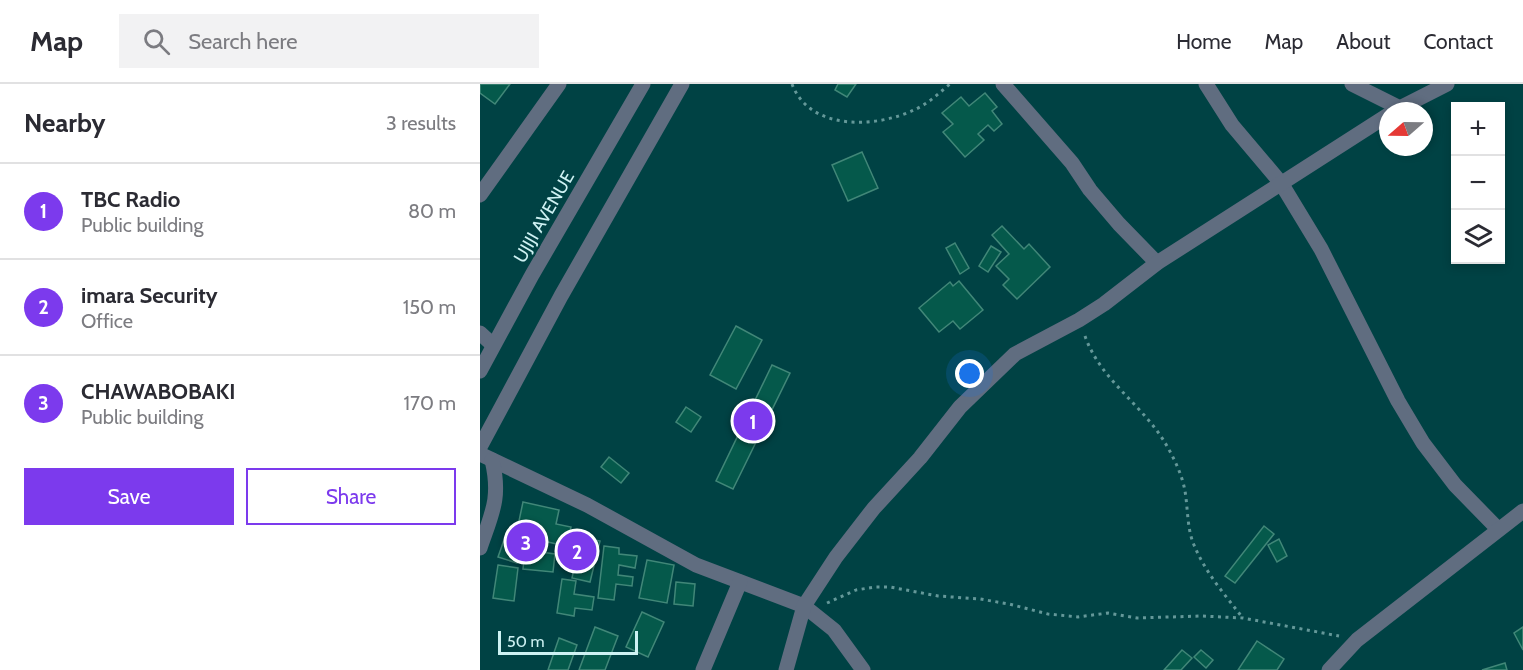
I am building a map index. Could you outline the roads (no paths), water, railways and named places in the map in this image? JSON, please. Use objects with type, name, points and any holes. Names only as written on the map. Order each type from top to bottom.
[{"type":"street","points":[[480,195],[559,84]]},
{"type":"street","name":"UJIJI AVENUE","points":[[480,370],[643,84]]},
{"type":"street","points":[[480,447],[561,296],[682,84]]},
{"type":"street","points":[[1003,84],[1048,134],[1119,224],[1157,263]]},
{"type":"street","points":[[1206,84],[1232,125],[1281,183],[1321,249],[1398,401],[1423,443],[1455,485],[1498,529]]},
{"type":"street","points":[[1352,84],[1380,102]]},
{"type":"street","points":[[1412,102],[1447,84]]},
{"type":"street","points":[[786,670],[808,608],[842,549],[874,508],[920,458],[960,407],[1015,354],[1104,304],[1157,263],[1379,121]]},
{"type":"street","points":[[480,333],[493,345]]},
{"type":"street","points":[[486,457],[587,505],[696,565],[808,608],[834,630],[863,670]]},
{"type":"street","points":[[480,548],[497,495],[496,479],[486,457]]},
{"type":"street","points":[[1329,670],[1358,640],[1523,511]]},
{"type":"street","points":[[703,670],[740,582]]},
{"type":"place","name":"TBC Radio","points":[[753,421]]},
{"type":"place","name":"CHAWABOBAKI","points":[[526,542]]},
{"type":"place","name":"imara Security","points":[[577,551]]}]
